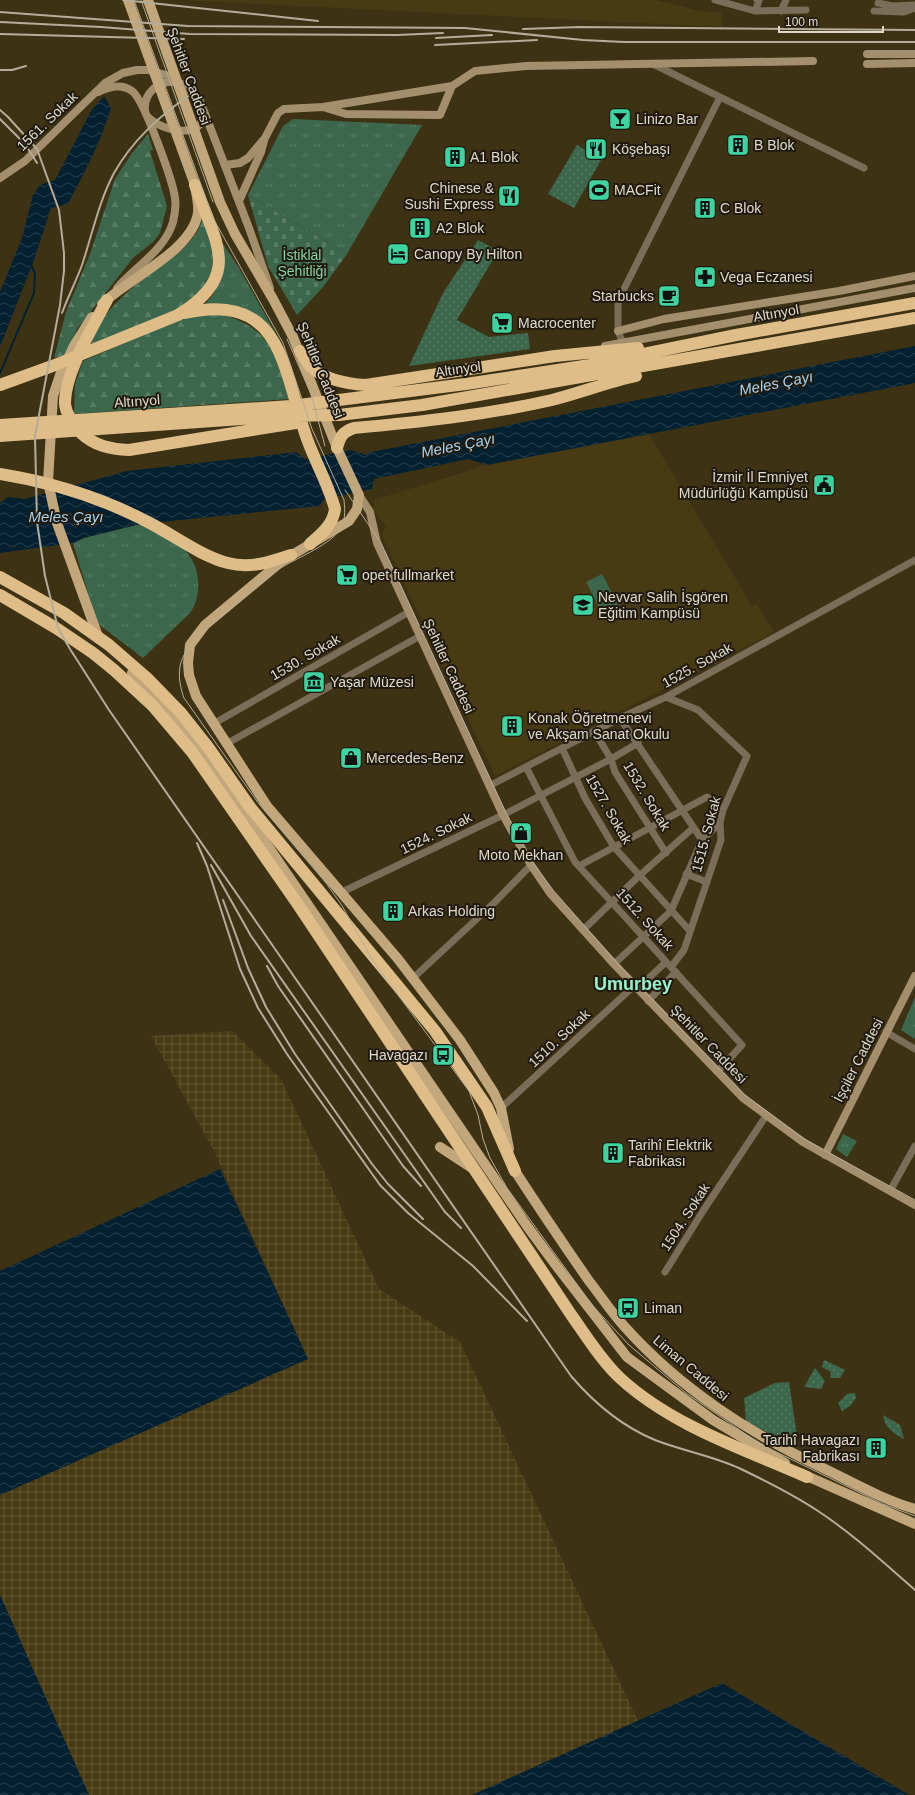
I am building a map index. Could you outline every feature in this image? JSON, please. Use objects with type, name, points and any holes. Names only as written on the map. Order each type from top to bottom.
[{"type":"highway","points":[[178,315],[199,301],[210,289],[215,279],[219,258],[216,239],[194,186]]},
{"type":"highway","points":[[107,300],[89,334],[67,387],[65,405],[74,426],[87,438],[100,446],[112,449],[128,450],[159,446],[339,415]]},
{"type":"highway","name":"Altınyol","points":[[0,425],[291,406],[466,384],[590,365],[703,342],[915,304]]},
{"type":"highway","points":[[0,385],[55,365],[178,315],[200,310],[225,309],[246,316],[265,329],[274,339],[286,366],[313,457],[335,509],[332,520],[310,544]]},
{"type":"highway","name":"Altınyol","points":[[0,436],[283,416],[339,415],[461,399],[682,361],[915,318]]},
{"type":"highway","points":[[300,351],[311,367],[341,382],[366,385],[555,356],[703,342]]},
{"type":"highway","points":[[337,448],[341,436],[346,431],[354,428],[422,422],[488,413],[553,400],[618,380],[662,371],[682,361]]},
{"type":"highway","points":[[0,474],[66,488],[104,502],[145,520],[228,563],[243,566],[268,563],[291,555]]},
{"type":"highway","points":[[0,577],[64,613],[86,628],[115,650],[166,696],[208,747],[250,807],[420,1011],[481,1097],[515,1171]]},
{"type":"highway","points":[[0,595],[56,628],[108,666],[153,706],[192,752],[297,903],[572,1316],[600,1356],[620,1378],[649,1401],[696,1428],[808,1477]]},
{"type":"main road","points":[[128,0],[194,186],[198,214],[187,237],[107,300],[96,311],[84,330],[58,382],[53,396],[49,440],[49,490],[65,548],[101,643],[155,695],[211,765],[270,848],[554,1264],[627,1357],[713,1420],[808,1477],[915,1524]]},
{"type":"main road","name":"Şehitler Caddesi","points":[[148,0],[212,180],[235,234],[273,299],[300,351],[337,448],[359,494]]},
{"type":"main road","name":"Liman Caddesi","points":[[359,494],[357,510],[349,521],[275,566],[216,614],[196,634],[190,646],[188,662],[189,675],[196,696],[267,806],[342,892],[460,1040],[494,1093],[501,1108],[508,1147],[515,1171],[570,1254],[623,1325],[671,1372],[713,1406],[768,1442],[886,1498],[915,1509]]},
{"type":"main road","points":[[440,1147],[500,1187]]},
{"type":"street","points":[[715,0],[756,11],[806,10]]},
{"type":"street","points":[[756,11],[759,1],[757,0]]},
{"type":"street","points":[[781,11],[786,0]]},
{"type":"street","points":[[878,3],[893,6],[915,5]]},
{"type":"street","points":[[874,11],[904,12],[915,8]]},
{"type":"street","points":[[868,54],[915,54]]},
{"type":"street","points":[[239,201],[261,152],[272,122],[284,109],[323,107],[452,86],[475,71],[526,66],[813,61]]},
{"type":"street","points":[[867,64],[915,63]]},
{"type":"street","points":[[654,64],[864,168]]},
{"type":"street","name":"1561. Sokak","points":[[0,178],[25,161],[108,81],[123,73],[137,70],[156,72],[179,83]]},
{"type":"street","points":[[146,114],[147,100],[157,85],[166,81],[179,83],[197,97],[203,108],[239,201],[273,299]]},
{"type":"street","points":[[92,95],[113,86],[126,88],[138,97],[146,114],[174,191],[175,206],[172,223],[168,234],[157,248],[125,279],[107,300]]},
{"type":"street","points":[[323,107],[346,114],[440,115],[452,86]]},
{"type":"street","points":[[623,343],[618,330],[618,301],[720,97]]},
{"type":"street","points":[[146,114],[161,127],[184,131],[192,129],[201,122],[204,117],[203,108]]},
{"type":"street","points":[[225,165],[240,163],[248,158],[265,138]]},
{"type":"street","points":[[618,330],[664,319],[839,291],[915,276]]},
{"type":"street","points":[[555,356],[915,288]]},
{"type":"street","name":"Şehitler Caddesi","points":[[359,494],[370,512],[376,540],[489,786],[503,815],[531,865],[550,893],[648,1001],[716,1072],[744,1098],[766,1116],[825,1155],[915,1205]]},
{"type":"street","name":"1525. Sokak","points":[[489,786],[594,731],[666,697],[915,560]]},
{"type":"street","name":"1530. Sokak","points":[[213,724],[409,612]]},
{"type":"street","points":[[226,744],[420,636]]},
{"type":"street","name":"1515. Sokak","points":[[648,1001],[684,950],[721,840],[720,823],[723,810],[747,756],[698,710],[666,697]]},
{"type":"street","points":[[620,718],[702,840]]},
{"type":"street","name":"1532. Sokak","points":[[594,731],[611,760],[615,772],[666,853]]},
{"type":"street","name":"1524. Sokak","points":[[342,892],[503,815],[611,760],[638,743]]},
{"type":"street","name":"1527. Sokak","points":[[562,748],[585,798],[614,847],[690,932]]},
{"type":"street","name":"1512. Sokak","points":[[526,767],[540,796],[579,866],[742,1045],[716,1072]]},
{"type":"street","points":[[579,866],[708,798],[723,810]]},
{"type":"street","points":[[614,964],[671,911],[702,840],[720,823]]},
{"type":"street","points":[[583,930],[613,903],[639,876],[693,828]]},
{"type":"street","points":[[412,979],[495,902],[531,865]]},
{"type":"street","points":[[686,874],[707,882]]},
{"type":"street","name":"1510. Sokak","points":[[501,1108],[636,988],[671,967]]},
{"type":"street","name":"İşçiler Caddesi","points":[[825,1155],[915,976]]},
{"type":"street","points":[[886,1032],[915,1049]]},
{"type":"street","name":"1504. Sokak","points":[[665,1272],[703,1211],[766,1116]]},
{"type":"street","points":[[890,1191],[915,1146]]},
{"type":"shaded area","points":[[178,0],[656,0],[700,11],[721,12],[722,27]]},
{"type":"shaded area","name":"Nevvar Salih İşgören Eğitim Kampüsü","points":[[649,434],[752,606],[757,604],[774,632],[495,776],[381,534],[386,527],[374,510],[374,500],[487,465]]},
{"type":"shaded area","points":[[232,1031],[281,1079],[379,1289],[460,1342],[638,1721],[472,1795],[89,1795],[0,1595],[0,1495],[308,1359],[214,1151],[151,1036]]},
{"type":"green space","points":[[293,119],[422,125],[347,254],[248,195],[283,126]]},
{"type":"green space","points":[[148,134],[153,150],[150,151],[167,206],[160,233],[153,242],[133,258],[77,329],[66,355],[54,358],[66,312],[90,254],[115,179],[132,153]]},
{"type":"green space","points":[[577,145],[601,160],[574,208],[548,194]]},
{"type":"green space","name":"İstiklal Şehitliği","points":[[248,195],[347,254],[323,287],[297,315],[268,266]]},
{"type":"green space","points":[[203,217],[214,243],[212,272],[199,293],[174,311],[91,345],[96,331],[112,308],[132,288],[188,243],[197,231]]},
{"type":"green space","points":[[478,240],[498,251],[457,320],[489,337],[528,333],[530,349],[409,366],[443,293]]},
{"type":"green space","points":[[223,244],[239,268],[277,336],[269,328],[205,305],[213,295],[219,283],[224,258]]},
{"type":"green space","points":[[216,313],[234,318],[248,325],[268,343],[279,368],[289,399],[74,414],[75,384],[83,361],[185,317]]},
{"type":"green space","points":[[140,524],[181,546],[192,560],[198,578],[197,596],[190,613],[143,658],[97,623],[73,543],[84,538]]},
{"type":"green space","points":[[602,574],[619,606],[603,615],[586,582]]},
{"type":"green space","points":[[915,997],[915,1039],[901,1030]]},
{"type":"green space","points":[[843,1134],[857,1141],[847,1157],[836,1149]]},
{"type":"green space","points":[[824,1360],[845,1370],[840,1378],[830,1378],[831,1372],[822,1367]]},
{"type":"green space","points":[[815,1368],[825,1381],[821,1389],[804,1387]]},
{"type":"green space","points":[[789,1382],[797,1436],[785,1437],[771,1434],[746,1421],[744,1398],[775,1383]]},
{"type":"green space","points":[[855,1393],[856,1398],[850,1406],[842,1411],[838,1403],[847,1394]]},
{"type":"green space","points":[[883,1415],[900,1425],[904,1439],[887,1427]]},
{"type":"water","points":[[104,96],[111,108],[107,121],[92,157],[68,204],[51,208],[34,260],[0,347],[0,292],[22,238],[33,195],[40,185],[55,180],[91,111]]},
{"type":"water","name":"Meles Çayı","points":[[915,346],[915,383],[487,465],[468,459],[374,479],[372,489],[324,499],[320,506],[140,524],[84,538],[73,543],[0,553],[0,503],[8,497],[25,499],[127,471],[296,452],[305,459],[351,450],[366,455],[371,452]]},
{"type":"water","points":[[220,1169],[308,1359],[0,1495],[0,1271]]},
{"type":"water","points":[[0,1595],[89,1795],[0,1795]]},
{"type":"water","points":[[722,1683],[909,1795],[472,1795]]},
{"type":"waterway","points":[[0,373],[34,293],[35,274],[31,265]]},
{"type":"tram line","points":[[134,0],[213,218],[283,343],[312,429],[344,500],[344,517],[342,525],[333,537],[319,547],[279,569],[212,624],[189,648],[183,657],[179,672],[184,698],[259,804],[326,883],[341,904],[373,961],[469,1091],[478,1115],[483,1139],[490,1158],[507,1188],[592,1305],[629,1345],[686,1393],[760,1444],[883,1504],[915,1516]]},
{"type":"tram line","points":[[141,0],[213,202]]},
{"type":"tram line","points":[[287,339],[311,394],[325,446]]},
{"type":"tram line","points":[[345,490],[381,543],[506,813],[533,863],[553,890],[616,962],[745,1095],[804,1139],[915,1200]]},
{"type":"railway","points":[[123,0],[318,21]]},
{"type":"railway","points":[[0,12],[188,26],[465,28],[583,40],[624,42],[915,42]]},
{"type":"railway","points":[[0,22],[101,27],[190,34],[397,35],[443,33]]},
{"type":"railway","points":[[523,29],[580,27],[915,30]]},
{"type":"railway","points":[[0,34],[184,39]]},
{"type":"railway","points":[[436,38],[492,35]]},
{"type":"railway","points":[[435,45],[537,40]]},
{"type":"railway","points":[[0,70],[12,70],[26,66]]},
{"type":"railway","points":[[62,313],[82,265],[100,207],[114,173],[140,137],[173,107],[197,90]]},
{"type":"railway","points":[[0,110],[37,149],[59,210],[64,253],[64,271],[60,305],[35,436],[37,522],[45,576],[58,628],[70,649],[109,710],[571,1376],[599,1405],[631,1428],[666,1444],[731,1464],[809,1505],[856,1539],[915,1590]]},
{"type":"railway","points":[[0,119],[25,144],[37,163]]},
{"type":"railway","points":[[197,843],[207,866],[240,969],[258,1008],[287,1054],[380,1185],[408,1213],[473,1266],[527,1321]]},
{"type":"railway","points":[[211,865],[251,936],[445,1212],[461,1228]]},
{"type":"railway","points":[[223,900],[248,968],[266,1007],[295,1054],[372,1164],[388,1184],[423,1219]]},
{"type":"railway","points":[[267,966],[278,986],[403,1166],[421,1186]]},
{"type":"place","name":"Linizo Bar","points":[[620,119]]},
{"type":"place","name":"B Blok","points":[[738,145]]},
{"type":"place","name":"Köşebaşı","points":[[596,149]]},
{"type":"place","name":"A1 Blok","points":[[455,157]]},
{"type":"place","name":"MACFit","points":[[599,190]]},
{"type":"place","name":"Chinese & Sushi Express","points":[[509,196]]},
{"type":"place","name":"C Blok","points":[[705,208]]},
{"type":"place","name":"A2 Blok","points":[[420,228]]},
{"type":"place","name":"Canopy By Hilton","points":[[398,254]]},
{"type":"place","name":"Vega Eczanesi","points":[[705,277]]},
{"type":"place","name":"Starbucks","points":[[669,296]]},
{"type":"place","name":"Macrocenter","points":[[502,323]]},
{"type":"place","name":"İzmir İl Emniyet Müdürlüğü Kampüsü","points":[[824,485]]},
{"type":"place","name":"opet fullmarket","points":[[347,575]]},
{"type":"place","name":"Nevvar Salih İşgören Eğitim Kampüsü","points":[[583,605]]},
{"type":"place","name":"Yaşar Müzesi","points":[[314,682]]},
{"type":"place","name":"Konak Öğretmenevi ve Akşam Sanat Okulu","points":[[512,726]]},
{"type":"place","name":"Mercedes-Benz","points":[[351,758]]},
{"type":"place","name":"Moto Mekhan","points":[[521,833]]},
{"type":"place","name":"Arkas Holding","points":[[393,911]]},
{"type":"place","name":"Havagazı","points":[[443,1055]]},
{"type":"place","name":"Tarihî Elektrik Fabrikası","points":[[613,1153]]},
{"type":"place","name":"Liman","points":[[628,1308]]},
{"type":"place","name":"Tarihî Havagazı Fabrikası","points":[[876,1448]]},
{"type":"district","name":"Umurbey","points":[[633,984]]}]
